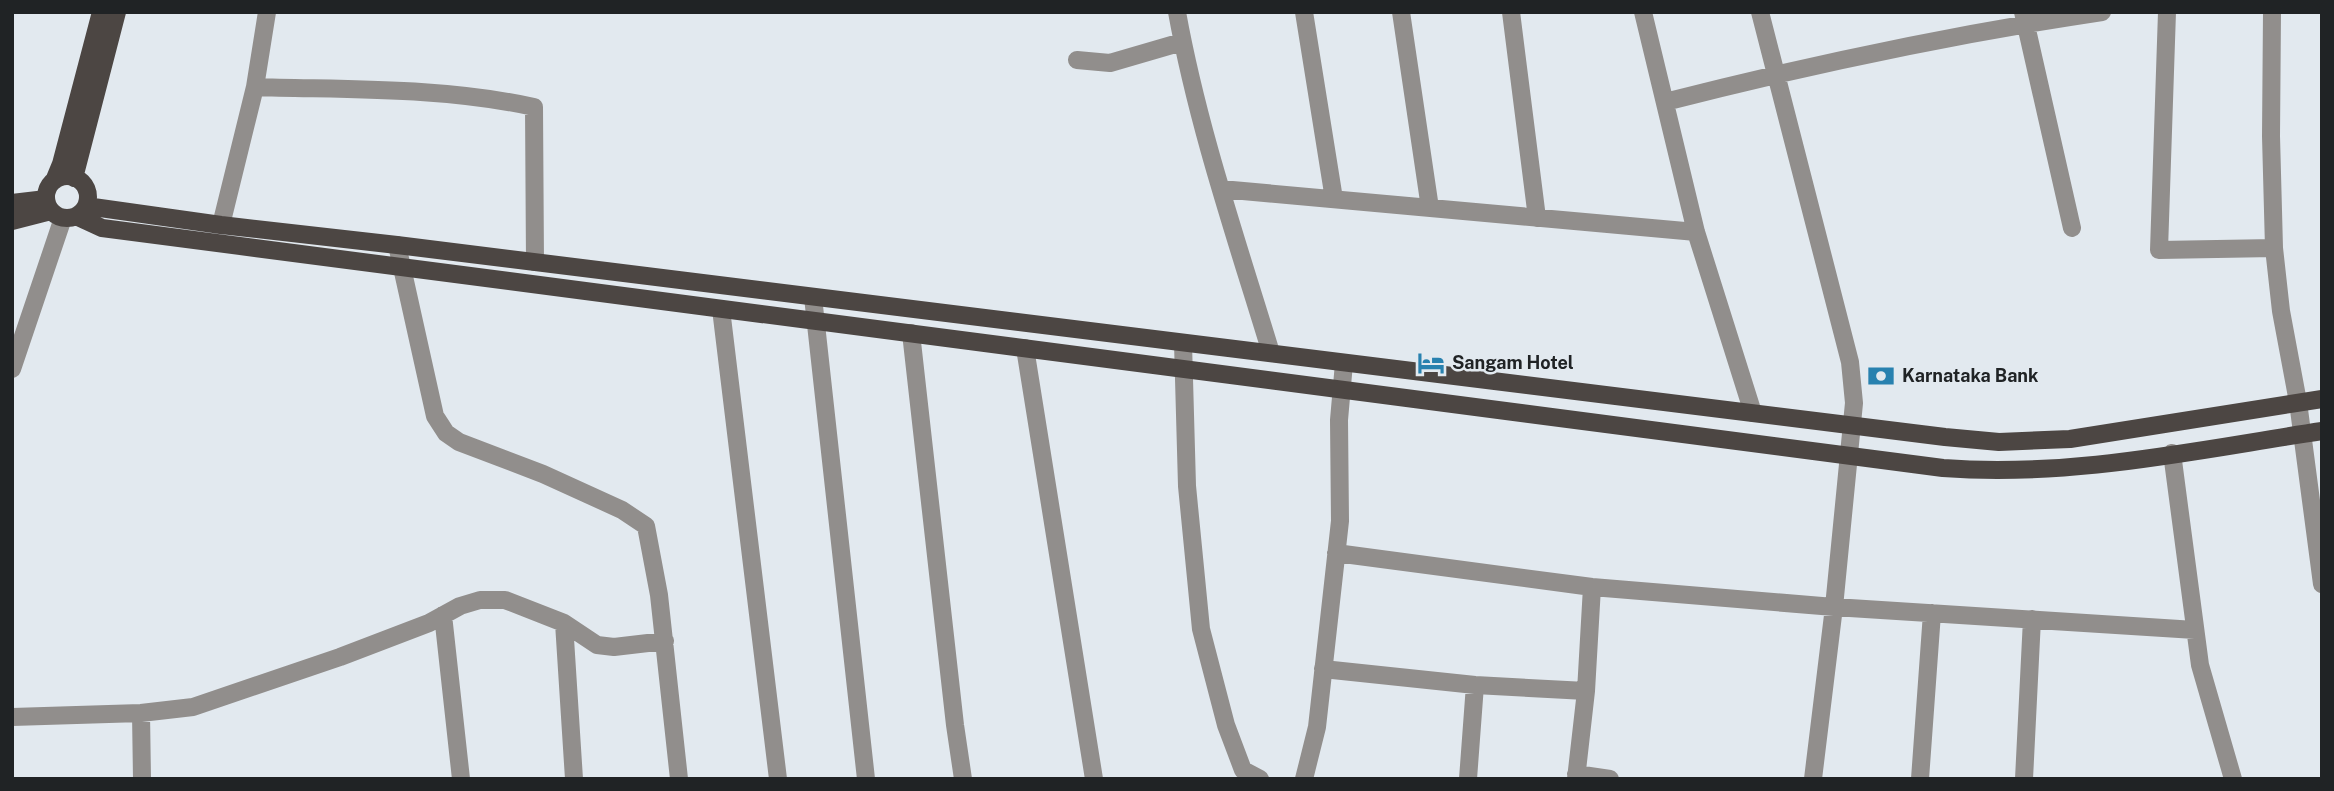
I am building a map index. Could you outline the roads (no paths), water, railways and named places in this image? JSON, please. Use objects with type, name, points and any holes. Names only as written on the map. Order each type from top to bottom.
[{"type":"main road","points":[[101,12],[61,164],[46,192],[64,210],[102,228],[1992,472],[2071,468],[2322,431]]},
{"type":"main road","points":[[74,178],[117,12]]},
{"type":"main road","points":[[12,221],[64,210],[88,192],[80,181],[74,178],[60,177],[54,181]]},
{"type":"main road","points":[[12,203],[397,245],[1999,442],[2070,439],[2322,399]]},
{"type":"main road","points":[[497,279],[500,258]]},
{"type":"street","points":[[221,225],[255,86],[267,12]]},
{"type":"street","points":[[1177,12],[1182,42],[1221,189],[1271,354]]},
{"type":"street","points":[[1304,12],[1334,199]]},
{"type":"street","points":[[1401,12],[1430,208]]},
{"type":"street","points":[[1511,12],[1537,218]]},
{"type":"street","points":[[1643,12],[1696,232],[1752,413]]},
{"type":"street","points":[[1760,12],[1850,362],[1854,403],[1834,607],[1813,779]]},
{"type":"street","points":[[1665,102],[2024,18],[2102,12]]},
{"type":"street","points":[[2167,12],[2159,250],[2274,248]]},
{"type":"street","points":[[2272,12],[2274,248],[2281,312],[2303,434],[2322,584]]},
{"type":"street","points":[[2024,18],[2072,228]]},
{"type":"street","points":[[1077,60],[1110,63],[1182,42]]},
{"type":"street","points":[[255,86],[452,94],[534,107],[534,262]]},
{"type":"street","points":[[1221,189],[1696,232]]},
{"type":"street","points":[[12,369],[64,210]]},
{"type":"street","points":[[397,245],[435,416],[446,433],[459,442],[543,474],[622,510],[646,526],[656,572],[679,779]]},
{"type":"street","points":[[813,297],[866,779]]},
{"type":"street","points":[[721,309],[778,779]]},
{"type":"street","points":[[911,333],[963,779]]},
{"type":"street","points":[[1183,342],[1187,486],[1201,629],[1226,725],[1243,770],[1260,779]]},
{"type":"street","points":[[1025,348],[1094,779]]},
{"type":"street","points":[[1304,779],[1317,727],[1336,553],[1339,521],[1339,420],[1344,363]]},
{"type":"street","points":[[2172,453],[2200,665],[2233,779]]},
{"type":"street","points":[[1336,553],[1591,587],[1834,607],[2195,630]]},
{"type":"street","points":[[1591,587],[1586,691],[1576,776],[1610,779]]},
{"type":"street","points":[[12,717],[141,713],[193,707],[340,657],[480,600],[505,600],[564,623],[597,645],[614,648],[665,641]]},
{"type":"street","points":[[1920,779],[1931,613]]},
{"type":"street","points":[[443,615],[461,779]]},
{"type":"street","points":[[2024,779],[2032,619]]},
{"type":"street","points":[[564,623],[574,779]]},
{"type":"street","points":[[1323,669],[1475,685],[1586,691]]},
{"type":"street","points":[[1468,779],[1475,685]]},
{"type":"street","points":[[141,713],[142,779]]},
{"type":"place","name":"Sangam Hotel","points":[[1431,363]]},
{"type":"place","name":"Karnataka Bank","points":[[1881,376]]}]
